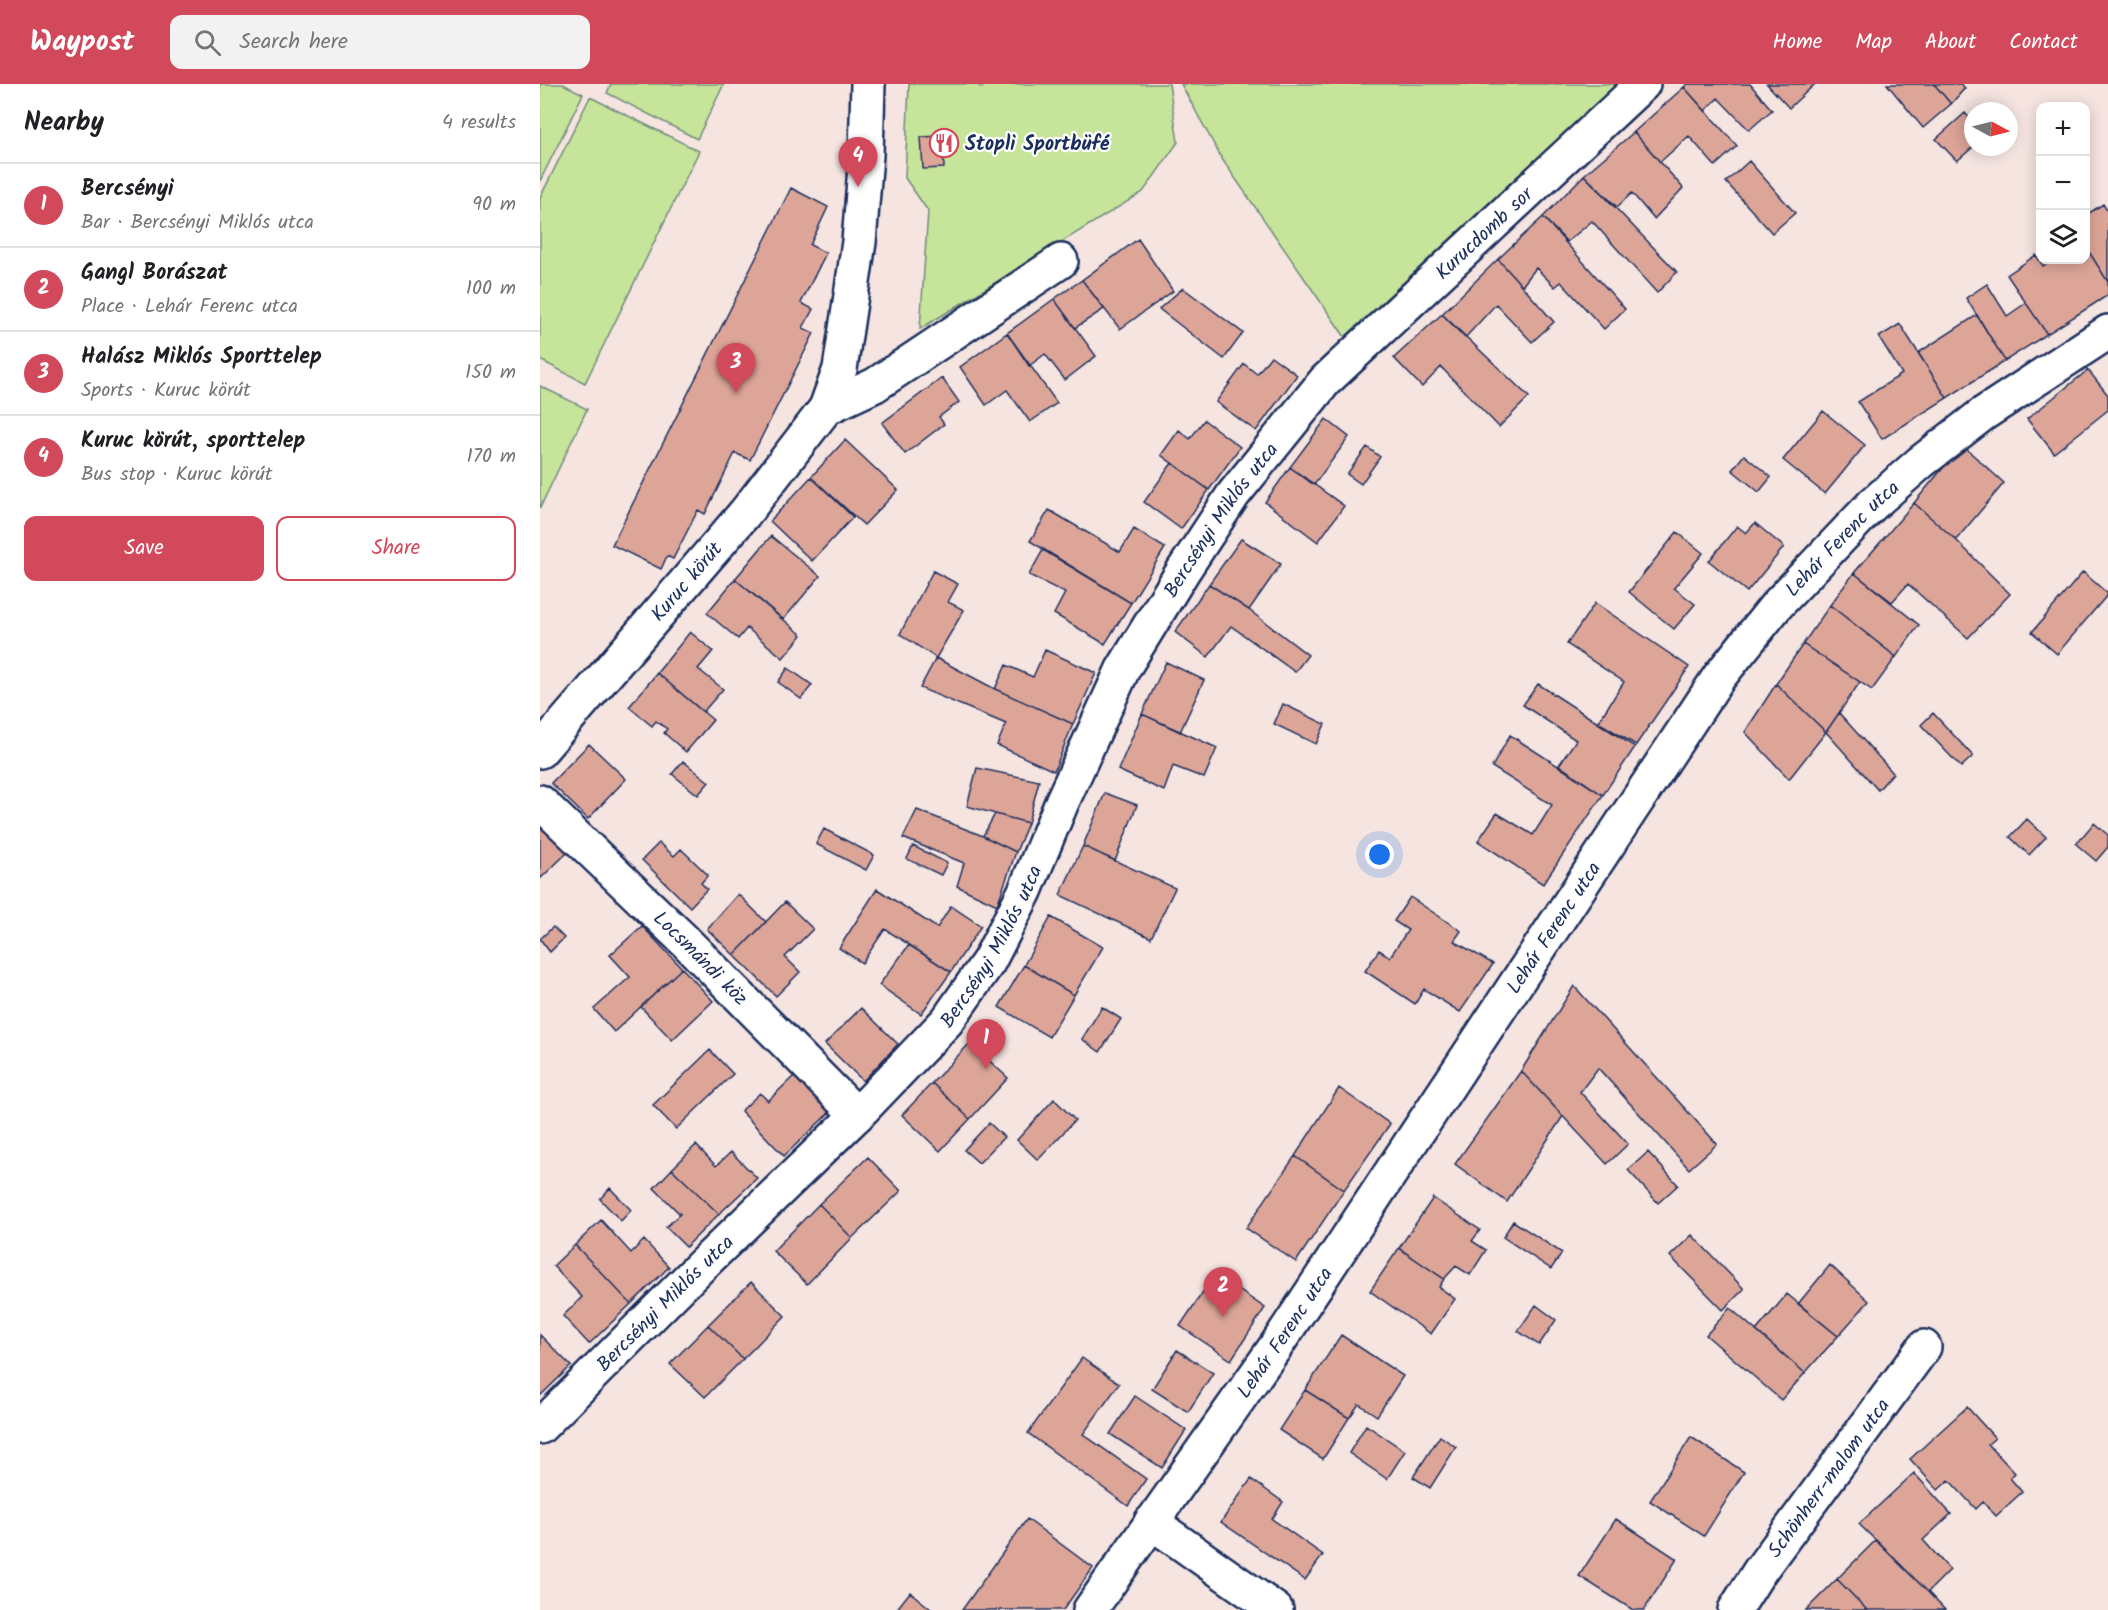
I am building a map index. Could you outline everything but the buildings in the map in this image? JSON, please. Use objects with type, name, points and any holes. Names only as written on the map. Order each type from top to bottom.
[{"type":"street","name":"Kuruc körút","points":[[540,750],[745,513],[826,408],[840,369],[859,242],[866,155],[868,84]]},
{"type":"street","name":"Kurucdomb sor","points":[[1325,381],[1643,84]]},
{"type":"street","name":"Kuruc körút","points":[[826,408],[875,385],[1061,261]]},
{"type":"street","name":"Lehár Ferenc utca","points":[[1090,1610],[1276,1346],[1719,677],[1776,606],[1873,504],[1921,462],[1983,414],[2108,332]]},
{"type":"street","name":"Bercsényi Miklós utca","points":[[540,1427],[857,1115],[948,1021],[989,961],[1025,891],[1062,802],[1123,669],[1233,495],[1325,381]]},
{"type":"street","name":"Locsmándi köz","points":[[540,802],[685,941],[857,1115]]},
{"type":"street","name":"Schönherr-malom utca","points":[[1735,1610],[1765,1563],[1924,1347]]},
{"type":"street","points":[[1151,1522],[1276,1610]]},
{"type":"green space","points":[[540,84],[563,84],[583,94],[540,181]]},
{"type":"green space","points":[[611,84],[724,84],[697,139],[607,93]]},
{"type":"green space","points":[[909,84],[977,84],[981,88],[987,84],[1169,84],[1178,142],[1143,192],[920,329],[928,211],[905,178]]},
{"type":"green space","points":[[1181,84],[1617,84],[1345,337],[1222,159]]},
{"type":"green space","points":[[590,97],[699,151],[585,383],[540,360],[540,198]]},
{"type":"green space","points":[[540,386],[587,409],[540,508]]},
{"type":"place","name":"Stopli Sportbüfé","points":[[944,143]]},
{"type":"place","name":"Kuruc körút, sporttelep","points":[[858,187]]},
{"type":"place","name":"Halász Miklós Sporttelep","points":[[736,393]]},
{"type":"place","name":"Bercsényi","points":[[986,1069]]},
{"type":"place","name":"Gangl Borászat","points":[[1223,1317]]}]
